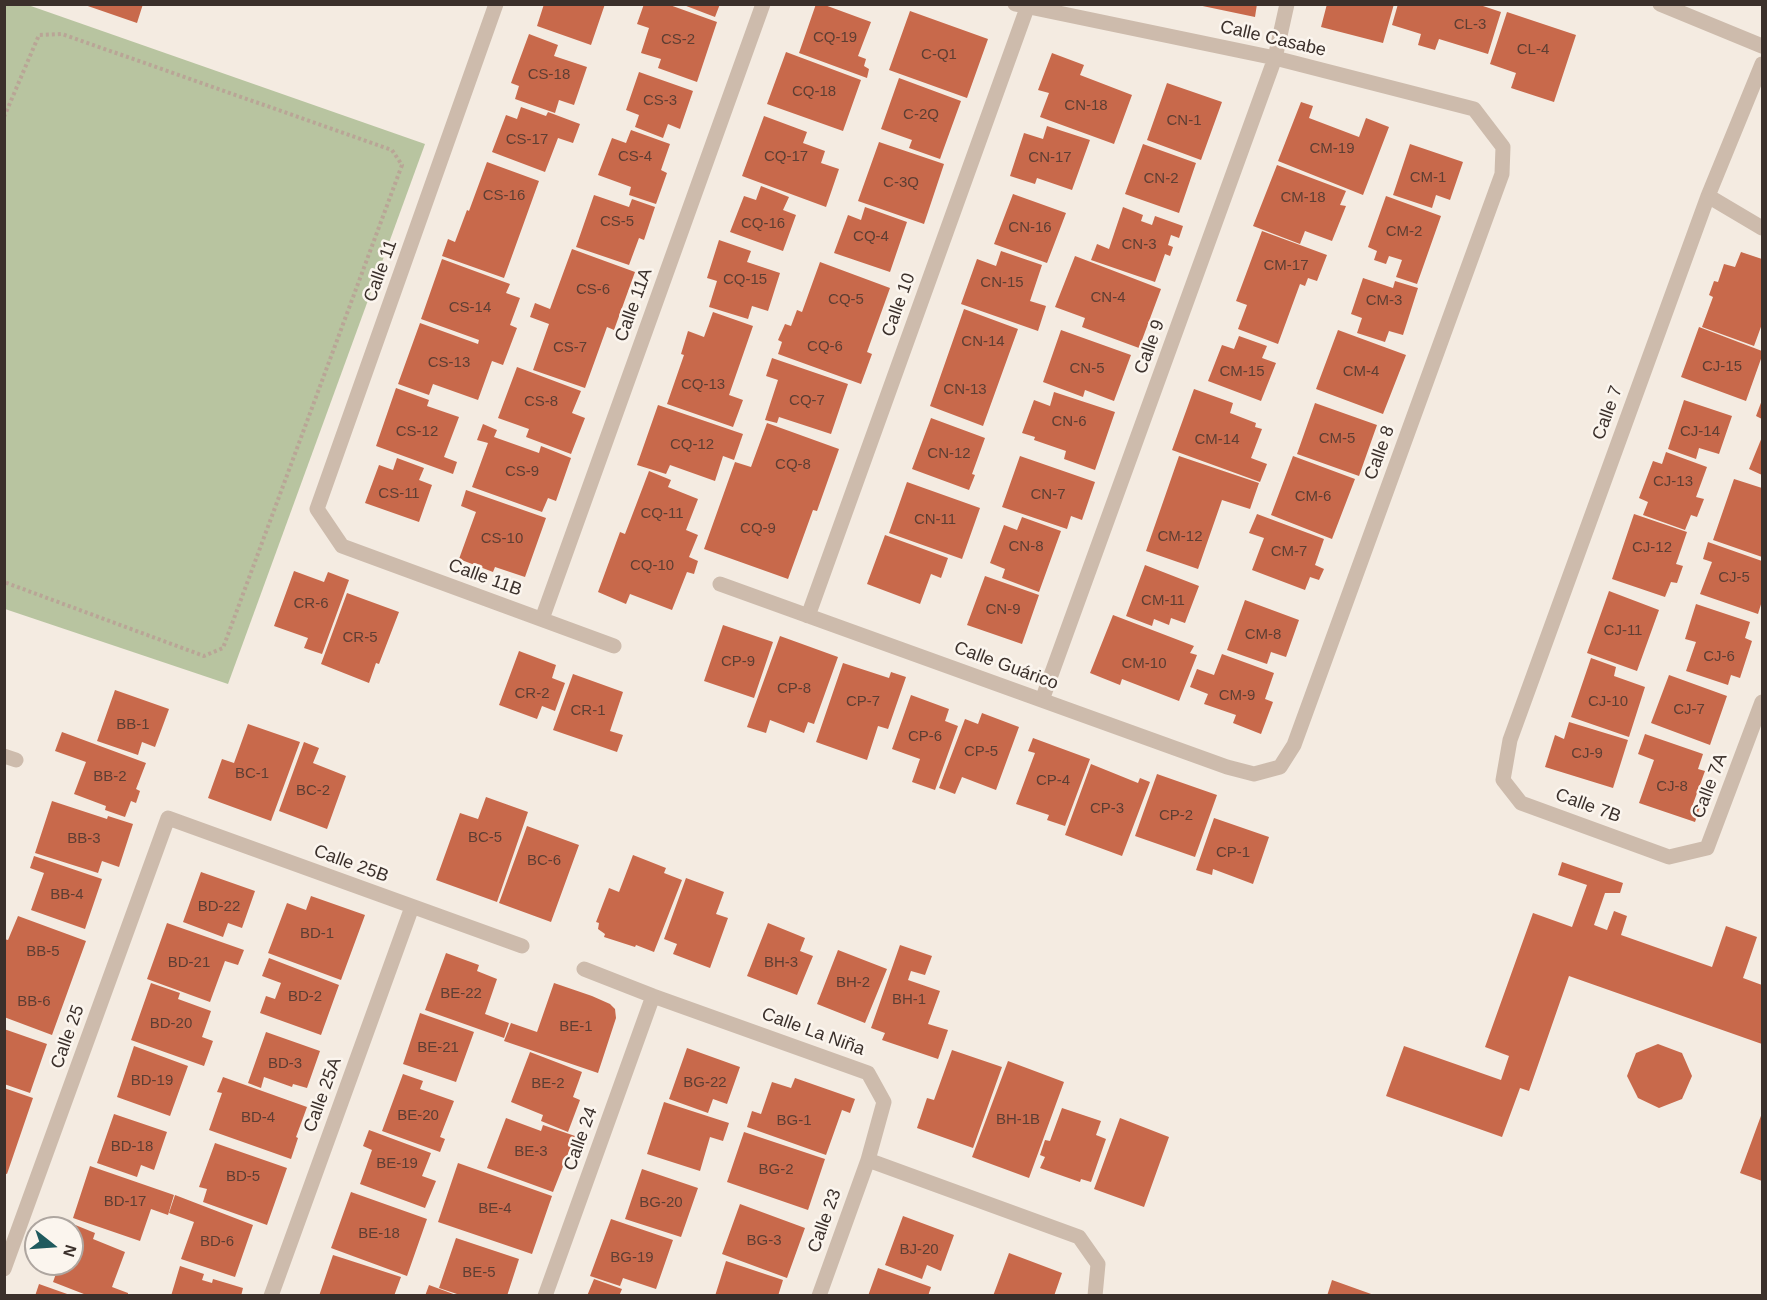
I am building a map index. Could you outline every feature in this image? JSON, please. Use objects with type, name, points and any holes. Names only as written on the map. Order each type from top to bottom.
[{"type":"street","name":"Calle 11","points":[[342,546],[317,509],[496,4]]},
{"type":"street","name":"Calle 11A","points":[[542,620],[763,4]]},
{"type":"street","name":"Calle 9","points":[[1042,700],[1275,58],[1287,4]]},
{"type":"street","points":[[1660,4],[1762,46]]},
{"type":"street","name":"Calle Casabe","points":[[1021,6],[1275,58],[1474,109],[1503,147]]},
{"type":"street","name":"Calle 10","points":[[808,616],[1021,6]]},
{"type":"street","name":"Calle 7","points":[[1503,780],[1509,740],[1708,196],[1762,64]]},
{"type":"street","name":"Calle 8","points":[[1280,767],[1294,745],[1503,174],[1503,147]]},
{"type":"street","points":[[1708,196],[1762,228]]},
{"type":"street","name":"Calle 11B","points":[[342,546],[614,646]]},
{"type":"street","name":"Calle Guárico","points":[[720,584],[1227,767],[1254,774],[1280,767]]},
{"type":"street","name":"Calle 7A","points":[[1670,857],[1707,848],[1762,702]]},
{"type":"street","name":"Calle 7B","points":[[1503,780],[1521,802],[1670,857]]},
{"type":"street","name":"Calle 25B","points":[[168,818],[522,946]]},
{"type":"street","name":"Calle 25","points":[[4,1269],[168,818]]},
{"type":"street","name":"Calle 25A","points":[[271,1296],[412,907]]},
{"type":"street","name":"Calle La Niña","points":[[584,969],[868,1073],[884,1102],[868,1160]]},
{"type":"street","name":"Calle 24","points":[[545,1296],[653,996]]},
{"type":"street","points":[[868,1160],[1079,1237],[1098,1264],[1095,1296]]},
{"type":"street","name":"Calle 23","points":[[819,1296],[868,1160]]},
{"type":"path","points":[[4,117],[39,35],[63,34],[392,150],[402,165],[222,648],[204,656],[4,582]]},
{"type":"green space","points":[[5,4],[28,5],[425,144],[228,684],[5,609]]},
{"type":"building","points":[[82,4],[143,4],[137,23]]},
{"type":"building","points":[[544,4],[605,4],[591,45],[537,26]]},
{"type":"building","points":[[644,4],[667,4],[717,22],[697,82],[658,68],[661,59],[641,53],[649,28],[637,24]]},
{"type":"building","points":[[681,4],[720,4],[715,17]]},
{"type":"building","points":[[816,4],[822,4],[871,22],[858,56],[866,59],[864,66],[869,69],[867,78],[799,53]]},
{"type":"building","points":[[1193,4],[1257,4],[1255,17]]},
{"type":"building","points":[[1327,4],[1394,4],[1383,43],[1321,27]]},
{"type":"building","points":[[1398,4],[1477,4],[1501,12],[1488,54],[1439,39],[1435,50],[1418,45],[1421,34],[1392,25]]},
{"type":"building","points":[[910,11],[988,39],[967,98],[889,70]]},
{"type":"building","points":[[1507,12],[1576,35],[1554,102],[1511,88],[1516,73],[1490,64]]},
{"type":"building","points":[[529,34],[558,45],[554,56],[587,67],[574,105],[559,100],[555,113],[515,99],[519,86],[511,83]]},
{"type":"building","points":[[786,52],[861,80],[843,131],[767,104]]},
{"type":"building","points":[[1052,53],[1084,65],[1080,75],[1132,95],[1114,144],[1040,117],[1049,93],[1038,90]]},
{"type":"building","points":[[639,72],[693,91],[680,129],[668,124],[663,138],[635,127],[639,115],[626,110]]},
{"type":"building","points":[[899,78],[961,101],[940,159],[909,148],[912,140],[881,129]]},
{"type":"building","points":[[1167,83],[1222,102],[1201,160],[1147,140]]},
{"type":"building","points":[[1301,102],[1313,106],[1309,118],[1359,137],[1366,118],[1389,127],[1363,195],[1278,161]]},
{"type":"building","points":[[521,107],[546,116],[548,112],[580,124],[573,143],[558,138],[545,172],[492,152],[506,115],[517,119]]},
{"type":"building","points":[[764,116],[807,132],[803,143],[825,151],[821,163],[839,169],[826,207],[742,176]]},
{"type":"building","points":[[1047,126],[1090,140],[1072,190],[1037,178],[1035,184],[1010,176],[1024,133],[1043,139]]},
{"type":"building","points":[[631,130],[670,144],[661,170],[667,173],[656,204],[629,195],[631,187],[598,175],[612,138],[626,143]]},
{"type":"building","points":[[879,142],[944,164],[924,224],[858,201]]},
{"type":"building","points":[[1143,144],[1196,163],[1179,213],[1125,194]]},
{"type":"building","points":[[1410,144],[1463,162],[1450,200],[1436,195],[1432,208],[1393,195]]},
{"type":"building","points":[[487,162],[539,181],[504,278],[442,256],[448,239],[455,242]]},
{"type":"building","points":[[1277,165],[1346,191],[1340,205],[1346,206],[1332,241],[1305,231],[1300,244],[1253,226]]},
{"type":"building","points":[[761,186],[789,197],[783,210],[796,215],[783,251],[730,232],[744,196],[756,200]]},
{"type":"building","points":[[1013,194],[1066,213],[1047,263],[994,244]]},
{"type":"building","points":[[594,195],[629,207],[632,199],[655,207],[644,240],[639,238],[629,265],[576,247]]},
{"type":"building","points":[[1386,196],[1441,216],[1417,284],[1396,277],[1402,260],[1389,256],[1386,264],[1374,260],[1377,251],[1368,247]]},
{"type":"building","points":[[865,207],[907,222],[890,272],[834,253],[848,215],[861,220]]},
{"type":"building","points":[[1123,207],[1143,215],[1141,221],[1152,225],[1155,216],[1183,226],[1179,238],[1171,235],[1168,245],[1173,247],[1170,256],[1165,254],[1155,282],[1091,260],[1097,244],[1109,249]]},
{"type":"building","points":[[1262,231],[1327,255],[1317,281],[1308,278],[1305,286],[1300,284],[1278,344],[1238,329],[1247,305],[1236,301]]},
{"type":"building","points":[[719,240],[751,251],[747,262],[780,273],[768,311],[752,306],[748,319],[709,307],[717,281],[707,278]]},
{"type":"building","points":[[572,249],[635,272],[614,330],[607,327],[585,388],[533,370],[549,324],[530,317],[535,303],[550,309]]},
{"type":"building","points":[[1001,251],[1042,265],[1030,301],[1046,306],[1038,331],[961,304],[977,259],[996,266]]},
{"type":"building","points":[[1741,252],[1762,259],[1762,324],[1754,346],[1702,327],[1713,297],[1709,295],[1714,281],[1718,282],[1724,264],[1735,267]]},
{"type":"building","points":[[1075,256],[1161,289],[1139,348],[1082,327],[1085,318],[1055,307]]},
{"type":"building","points":[[442,259],[510,284],[506,293],[520,298],[510,325],[517,328],[503,365],[492,361],[478,400],[433,384],[429,395],[398,384],[420,323],[478,344],[479,340],[421,319]]},
{"type":"building","points":[[820,262],[890,288],[867,352],[872,354],[861,384],[778,354],[782,342],[778,340],[785,324],[791,326],[797,310],[802,312]]},
{"type":"building","points":[[1363,278],[1393,288],[1395,281],[1418,288],[1403,335],[1389,331],[1385,342],[1357,333],[1362,318],[1351,314]]},
{"type":"building","points":[[964,309],[1018,329],[983,426],[930,406]]},
{"type":"building","points":[[713,312],[753,326],[729,395],[743,400],[733,427],[667,404],[684,355],[681,354],[688,331],[704,337]]},
{"type":"building","points":[[1699,327],[1762,351],[1746,401],[1681,377]]},
{"type":"building","points":[[1061,330],[1131,355],[1114,401],[1085,390],[1083,397],[1043,382]]},
{"type":"building","points":[[1338,330],[1406,355],[1383,414],[1316,389]]},
{"type":"building","points":[[1239,336],[1267,346],[1262,358],[1276,363],[1261,401],[1208,381],[1222,345],[1234,349]]},
{"type":"building","points":[[772,358],[848,384],[831,434],[779,417],[777,423],[765,420],[778,380],[766,376]]},
{"type":"building","points":[[517,367],[581,391],[572,413],[585,418],[571,454],[526,437],[529,429],[498,418]]},
{"type":"building","points":[[396,388],[429,400],[427,406],[459,417],[444,457],[457,462],[453,474],[376,446]]},
{"type":"building","points":[[1194,389],[1233,403],[1230,413],[1256,423],[1255,427],[1262,429],[1251,458],[1267,464],[1260,482],[1172,450]]},
{"type":"building","points":[[1054,392],[1115,412],[1095,470],[1064,459],[1066,451],[1034,440],[1035,437],[1022,433],[1034,400],[1050,406]]},
{"type":"building","points":[[1684,400],[1732,416],[1719,454],[1699,448],[1696,459],[1668,449]]},
{"type":"building","points":[[1762,400],[1762,419],[1756,416]]},
{"type":"building","points":[[1315,403],[1377,425],[1359,476],[1297,454]]},
{"type":"building","points":[[658,405],[743,434],[734,460],[723,456],[715,481],[670,465],[666,474],[637,465]]},
{"type":"building","points":[[931,418],[985,438],[972,474],[975,475],[969,490],[912,469]]},
{"type":"building","points":[[767,423],[839,449],[817,511],[813,510],[788,579],[704,549],[735,462],[751,467]]},
{"type":"building","points":[[483,424],[497,430],[494,437],[539,453],[541,446],[571,458],[556,501],[548,498],[542,512],[472,487],[488,443],[477,440]]},
{"type":"building","points":[[1762,437],[1762,475],[1749,469]]},
{"type":"building","points":[[1666,452],[1707,467],[1696,497],[1704,499],[1697,517],[1691,515],[1685,530],[1643,515],[1648,502],[1639,498],[1653,461],[1662,464]]},
{"type":"building","points":[[1020,456],[1095,482],[1082,520],[1071,516],[1067,529],[1002,507]]},
{"type":"building","points":[[1179,456],[1259,483],[1250,509],[1222,500],[1198,569],[1146,551]]},
{"type":"building","points":[[1293,456],[1355,479],[1332,539],[1271,515]]},
{"type":"building","points":[[397,458],[424,468],[419,480],[432,485],[419,522],[365,503],[379,465],[393,470]]},
{"type":"building","points":[[649,471],[671,480],[668,487],[698,499],[686,530],[698,535],[689,557],[698,561],[694,574],[687,572],[672,610],[630,594],[626,604],[598,592],[620,532],[625,534]]},
{"type":"building","points":[[1734,479],[1762,488],[1762,557],[1713,540]]},
{"type":"building","points":[[907,482],[980,508],[962,559],[889,533]]},
{"type":"building","points":[[466,490],[546,518],[525,577],[495,567],[493,572],[459,559],[476,512],[461,506]]},
{"type":"building","points":[[1257,514],[1324,539],[1315,565],[1324,569],[1319,580],[1310,577],[1305,590],[1252,570],[1264,538],[1249,533]]},
{"type":"building","points":[[1634,514],[1687,532],[1676,564],[1683,566],[1677,583],[1671,582],[1665,597],[1612,579]]},
{"type":"building","points":[[1022,517],[1061,531],[1039,592],[1002,578],[1005,569],[990,563],[1004,525],[1017,530]]},
{"type":"building","points":[[885,535],[948,558],[941,578],[931,574],[920,604],[867,584]]},
{"type":"building","points":[[1708,542],[1762,561],[1762,601],[1758,614],[1700,594],[1712,562],[1703,559]]},
{"type":"building","points":[[1145,565],[1199,586],[1185,623],[1171,618],[1169,625],[1154,619],[1152,626],[1126,616]]},
{"type":"building","points":[[294,571],[324,582],[328,572],[349,580],[322,654],[304,648],[308,638],[274,626]]},
{"type":"building","points":[[985,576],[1039,595],[1022,644],[967,625]]},
{"type":"building","points":[[1609,591],[1659,610],[1637,671],[1587,653]]},
{"type":"building","points":[[347,593],[399,612],[379,664],[376,663],[369,683],[321,664]]},
{"type":"building","points":[[1245,600],[1299,620],[1286,657],[1271,652],[1267,664],[1227,650]]},
{"type":"building","points":[[1696,604],[1750,622],[1745,638],[1752,641],[1740,678],[1731,675],[1728,685],[1686,671],[1696,642],[1685,639]]},
{"type":"building","points":[[1113,615],[1194,646],[1190,653],[1197,655],[1179,701],[1122,679],[1120,685],[1090,673]]},
{"type":"building","points":[[723,625],[773,642],[754,698],[704,681]]},
{"type":"building","points":[[780,636],[838,657],[814,724],[808,722],[804,733],[770,720],[766,733],[747,727]]},
{"type":"building","points":[[519,651],[556,665],[552,678],[565,683],[555,711],[542,706],[537,719],[499,705]]},
{"type":"building","points":[[1222,654],[1274,673],[1265,699],[1273,702],[1261,734],[1233,723],[1236,715],[1204,704],[1208,694],[1190,687],[1197,669],[1214,675]]},
{"type":"building","points":[[1591,658],[1616,667],[1614,676],[1645,687],[1629,737],[1571,717]]},
{"type":"building","points":[[843,663],[889,678],[891,672],[906,677],[888,729],[878,726],[867,760],[816,742]]},
{"type":"building","points":[[573,674],[623,692],[610,731],[623,735],[617,752],[553,730]]},
{"type":"building","points":[[1669,675],[1727,696],[1710,745],[1651,723]]},
{"type":"building","points":[[115,690],[169,709],[155,747],[142,742],[138,755],[97,741]]},
{"type":"building","points":[[911,695],[949,709],[945,721],[958,726],[935,790],[912,782],[920,759],[892,749]]},
{"type":"building","points":[[982,713],[1019,727],[996,790],[962,777],[955,794],[939,788],[965,719],[978,724]]},
{"type":"building","points":[[1569,722],[1628,740],[1613,788],[1545,767],[1555,735],[1564,739]]},
{"type":"building","points":[[248,724],[300,742],[271,821],[208,798],[222,759],[234,763]]},
{"type":"building","points":[[62,732],[146,763],[136,789],[140,791],[136,803],[131,801],[125,817],[105,810],[106,806],[74,794],[86,762],[55,751]]},
{"type":"building","points":[[1645,734],[1703,754],[1698,769],[1705,771],[1693,804],[1700,807],[1695,822],[1639,803],[1654,760],[1638,754]]},
{"type":"building","points":[[1033,738],[1090,759],[1065,826],[1047,820],[1049,815],[1016,804],[1035,753],[1028,751]]},
{"type":"building","points":[[304,742],[319,748],[313,763],[346,776],[327,829],[279,811]]},
{"type":"building","points":[[1091,764],[1138,783],[1140,778],[1150,782],[1122,856],[1065,835]]},
{"type":"building","points":[[1157,774],[1217,795],[1195,857],[1135,836]]},
{"type":"building","points":[[486,797],[528,812],[497,902],[436,880],[460,813],[478,819]]},
{"type":"building","points":[[52,801],[107,819],[108,816],[133,824],[119,867],[102,861],[98,873],[35,853]]},
{"type":"building","points":[[1214,818],[1269,837],[1253,884],[1213,869],[1212,875],[1196,870]]},
{"type":"building","points":[[527,826],[579,845],[551,922],[499,903]]},
{"type":"building","points":[[633,855],[666,868],[664,873],[682,880],[654,952],[604,937],[605,934],[598,929],[599,923],[596,922],[609,888],[619,892]]},
{"type":"building","points":[[34,856],[102,879],[85,929],[31,910],[44,873],[30,868]]},
{"type":"building","points":[[1562,862],[1623,883],[1620,893],[1605,893],[1594,925],[1607,930],[1614,911],[1627,916],[1621,935],[1712,967],[1726,926],[1757,937],[1743,978],[1762,985],[1762,1044],[1569,976],[1529,1091],[1520,1088],[1502,1137],[1386,1096],[1404,1046],[1501,1080],[1509,1056],[1485,1047],[1533,913],[1572,927],[1587,885],[1558,875]]},
{"type":"building","points":[[201,872],[255,891],[242,928],[228,923],[223,937],[183,922]]},
{"type":"building","points":[[686,878],[724,892],[716,914],[728,918],[710,968],[673,954],[677,944],[664,939]]},
{"type":"building","points":[[311,896],[365,915],[341,980],[268,953],[287,903],[306,910]]},
{"type":"building","points":[[18,916],[86,941],[52,1035],[4,1017],[4,939],[8,940]]},
{"type":"building","points":[[167,923],[244,950],[238,965],[225,961],[210,1002],[147,979]]},
{"type":"building","points":[[768,923],[805,938],[800,951],[813,956],[797,995],[747,976]]},
{"type":"building","points":[[900,945],[932,956],[925,975],[911,971],[908,980],[940,991],[928,1024],[948,1030],[938,1059],[882,1040],[885,1033],[871,1028]]},
{"type":"building","points":[[838,950],[887,969],[865,1023],[817,1004]]},
{"type":"building","points":[[446,953],[479,965],[477,971],[497,979],[485,1014],[509,1023],[504,1038],[425,1010]]},
{"type":"building","points":[[269,958],[339,985],[321,1035],[260,1013],[266,996],[275,999],[281,983],[262,976]]},
{"type":"building","points":[[151,983],[180,993],[178,999],[211,1011],[202,1037],[213,1041],[204,1066],[131,1040]]},
{"type":"building","points":[[554,983],[592,996],[610,1004],[615,1009],[616,1018],[598,1073],[504,1041],[511,1023],[537,1032]]},
{"type":"building","points":[[420,1013],[474,1032],[456,1082],[403,1064]]},
{"type":"building","points":[[4,1029],[47,1044],[30,1093],[4,1084]]},
{"type":"building","points":[[266,1032],[320,1051],[307,1088],[293,1084],[292,1087],[264,1077],[261,1088],[248,1083]]},
{"type":"building","points":[[1658,1044],[1682,1053],[1692,1076],[1682,1099],[1659,1108],[1638,1098],[1627,1076],[1636,1053]]},
{"type":"building","points":[[134,1046],[188,1066],[170,1116],[117,1097]]},
{"type":"building","points":[[687,1048],[740,1067],[727,1104],[713,1099],[708,1113],[669,1099]]},
{"type":"building","points":[[952,1050],[1002,1067],[973,1148],[917,1128],[927,1098],[934,1100]]},
{"type":"building","points":[[530,1052],[582,1072],[573,1097],[580,1100],[568,1132],[541,1121],[543,1115],[511,1102]]},
{"type":"building","points":[[1008,1061],[1064,1082],[1029,1178],[972,1157]]},
{"type":"building","points":[[403,1074],[423,1081],[420,1089],[454,1101],[440,1137],[445,1139],[440,1152],[382,1131]]},
{"type":"building","points":[[223,1077],[307,1107],[291,1159],[209,1130],[222,1093],[217,1092]]},
{"type":"building","points":[[795,1078],[855,1099],[850,1113],[842,1110],[826,1155],[747,1127],[752,1111],[761,1114],[772,1082],[791,1088]]},
{"type":"building","points":[[4,1088],[33,1098],[7,1174],[4,1173]]},
{"type":"building","points":[[664,1102],[729,1123],[723,1141],[710,1137],[700,1171],[647,1154]]},
{"type":"building","points":[[1062,1108],[1101,1121],[1096,1135],[1106,1139],[1091,1182],[1081,1179],[1080,1182],[1040,1168],[1045,1157],[1040,1155],[1045,1140],[1050,1141]]},
{"type":"building","points":[[1762,1113],[1762,1181],[1740,1173]]},
{"type":"building","points":[[114,1114],[167,1132],[154,1170],[141,1165],[137,1177],[97,1163]]},
{"type":"building","points":[[506,1118],[541,1131],[543,1125],[575,1136],[553,1192],[487,1168]]},
{"type":"building","points":[[1120,1118],[1169,1137],[1144,1207],[1094,1189]]},
{"type":"building","points":[[369,1130],[431,1153],[422,1176],[436,1181],[425,1208],[360,1184],[372,1150],[363,1146]]},
{"type":"building","points":[[744,1132],[825,1159],[808,1210],[727,1182]]},
{"type":"building","points":[[215,1143],[287,1168],[267,1225],[203,1202],[207,1189],[199,1187]]},
{"type":"building","points":[[458,1163],[552,1196],[532,1254],[438,1222]]},
{"type":"building","points":[[90,1166],[174,1195],[168,1215],[151,1209],[140,1241],[84,1222],[84,1216],[74,1216]]},
{"type":"building","points":[[642,1169],[698,1188],[681,1237],[625,1219]]},
{"type":"building","points":[[351,1192],[427,1219],[407,1276],[331,1248]]},
{"type":"building","points":[[175,1195],[253,1225],[235,1277],[181,1259],[194,1222],[169,1213]]},
{"type":"building","points":[[740,1204],[805,1228],[787,1278],[722,1254]]},
{"type":"building","points":[[903,1216],[954,1235],[941,1271],[927,1265],[922,1279],[885,1265]]},
{"type":"building","points":[[611,1219],[673,1240],[656,1289],[623,1278],[620,1286],[590,1276]]},
{"type":"building","points":[[84,1229],[95,1233],[93,1239],[125,1252],[112,1287],[128,1293],[128,1296],[89,1296],[53,1282],[55,1276],[84,1276]]},
{"type":"building","points":[[456,1238],[519,1259],[507,1296],[463,1296],[439,1288]]},
{"type":"building","points":[[1009,1253],[1062,1273],[1054,1296],[993,1296]]},
{"type":"building","points":[[333,1255],[401,1277],[394,1296],[319,1296]]},
{"type":"building","points":[[726,1261],[783,1280],[778,1296],[715,1296]]},
{"type":"building","points":[[180,1266],[204,1274],[202,1280],[212,1283],[213,1279],[243,1288],[241,1296],[171,1296]]},
{"type":"building","points":[[878,1268],[931,1287],[928,1296],[868,1296]]},
{"type":"building","points":[[594,1279],[622,1289],[619,1296],[587,1296]]},
{"type":"building","points":[[1332,1280],[1374,1295],[1374,1296],[1327,1296]]},
{"type":"building","points":[[39,1284],[70,1295],[70,1296],[35,1296]]},
{"type":"building","points":[[429,1285],[456,1295],[456,1296],[425,1296]]}]
